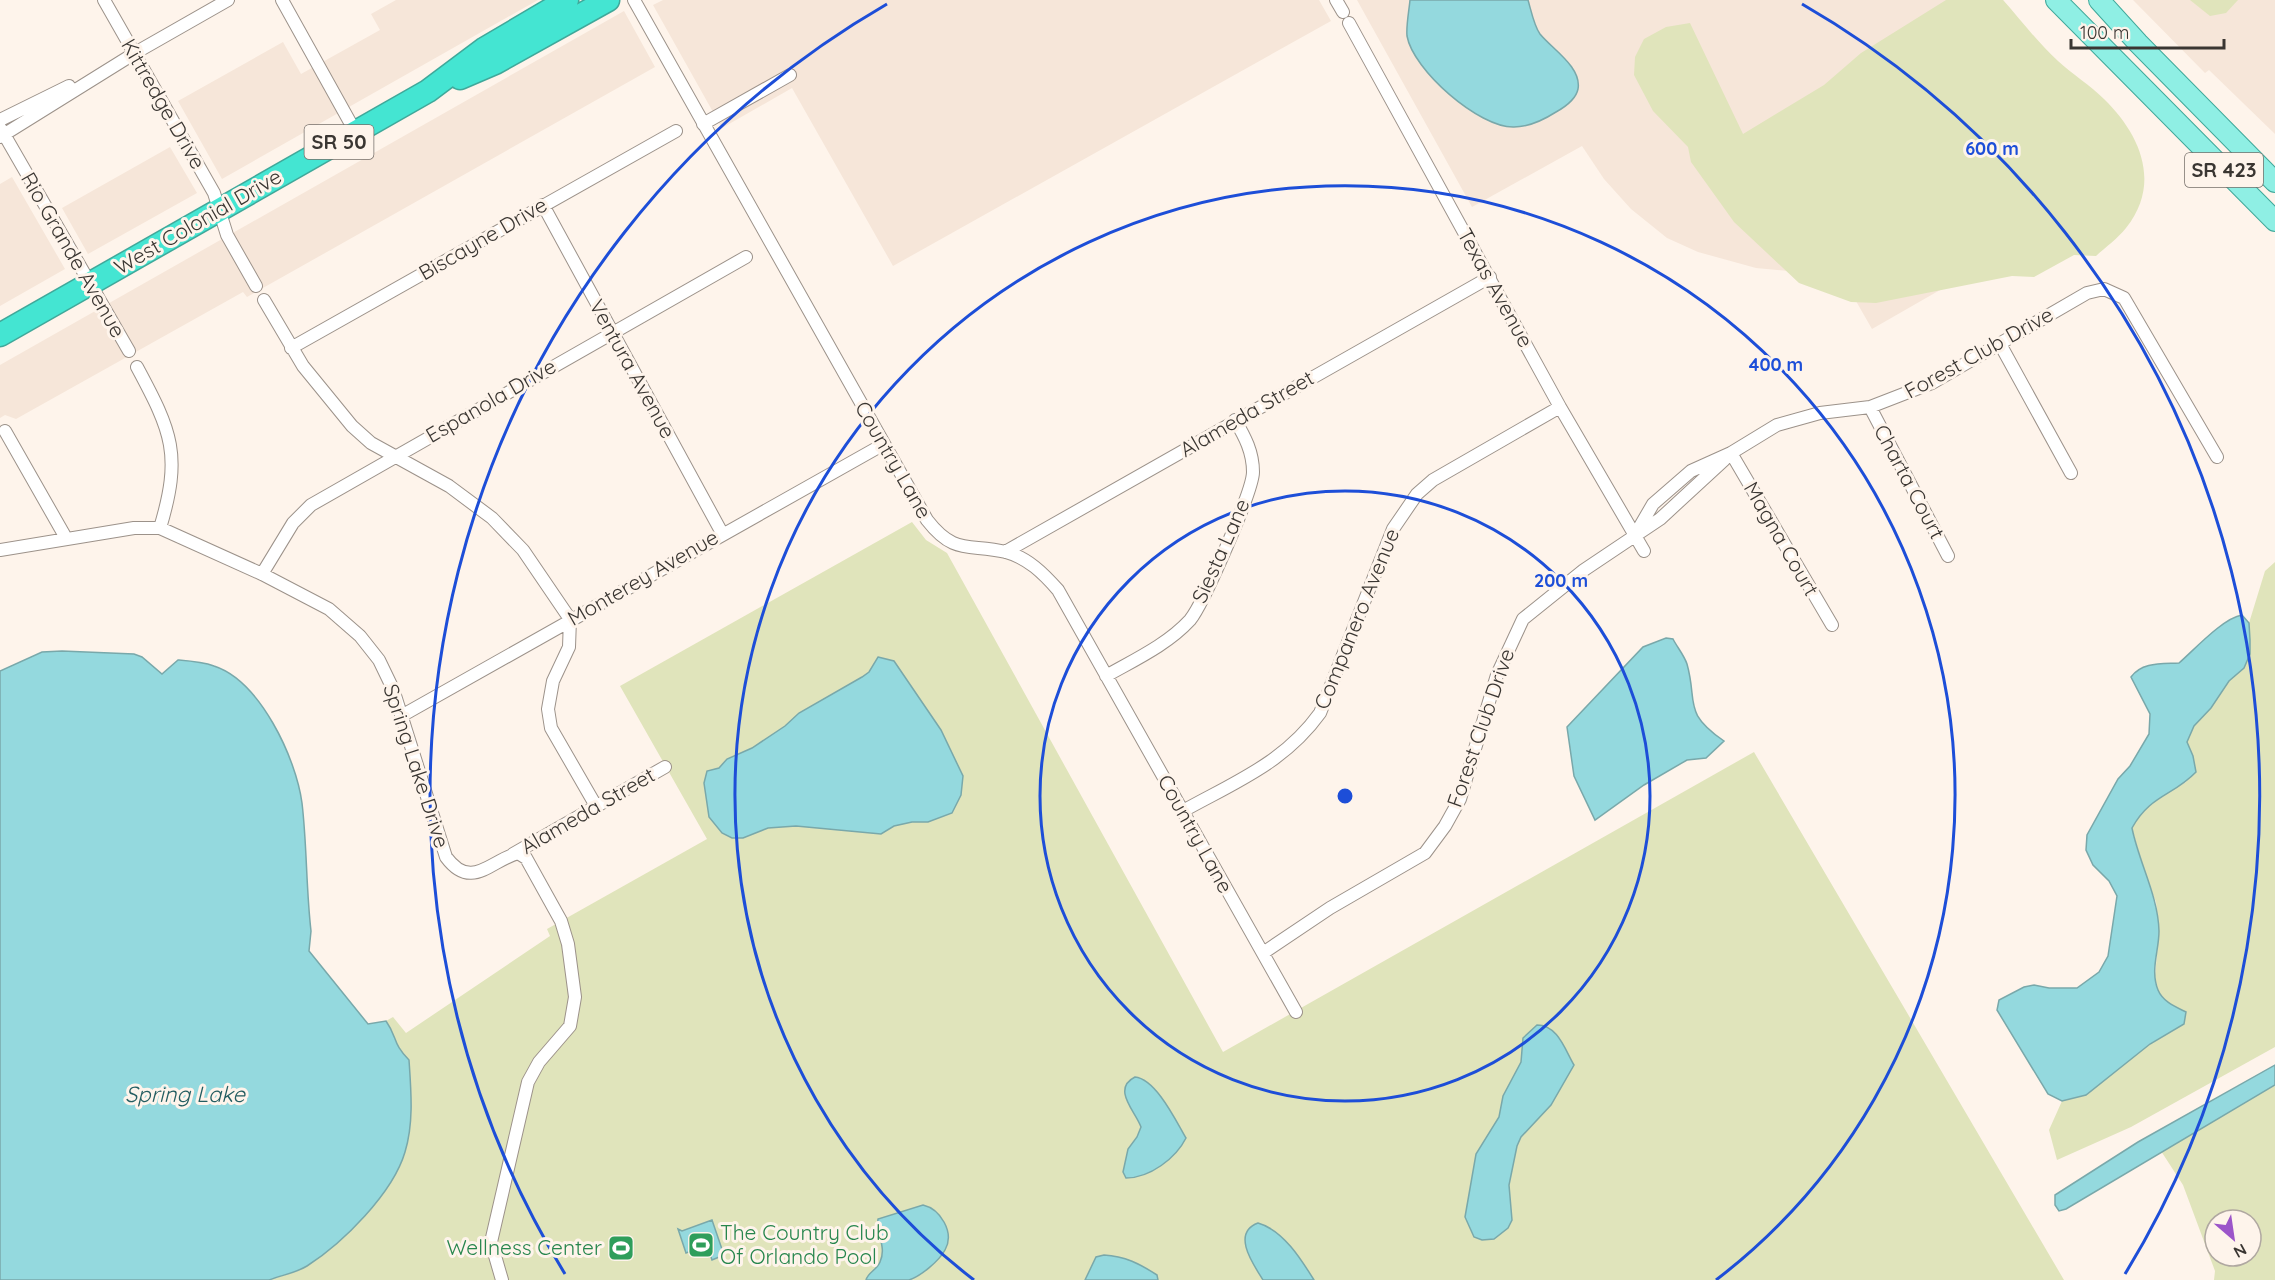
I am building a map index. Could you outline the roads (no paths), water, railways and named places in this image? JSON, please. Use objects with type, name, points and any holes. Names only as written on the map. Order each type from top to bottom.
[{"type":"highway","name":"West Colonial Drive","points":[[0,335],[428,91],[484,49],[567,0]]},
{"type":"highway","name":"West Colonial Drive","points":[[428,91],[496,63],[608,0]]},
{"type":"main road","points":[[2058,0],[2071,2],[2149,89],[2181,103],[2194,101]]},
{"type":"main road","name":"SR 423","points":[[2058,0],[2275,221]]},
{"type":"main road","name":"SR 423","points":[[2099,0],[2194,101],[2275,182]]},
{"type":"street","name":"Kittredge Drive","points":[[104,0],[214,193],[227,235],[256,286]]},
{"type":"street","points":[[1,133],[228,0]]},
{"type":"street","points":[[282,0],[356,133]]},
{"type":"street","name":"Country Lane","points":[[634,0],[884,444],[938,533],[966,548],[1005,552],[1024,559],[1043,573],[1058,590],[1296,1012]]},
{"type":"street","name":"Texas Avenue","points":[[1336,0],[1560,407],[1644,551]]},
{"type":"street","points":[[0,120],[135,53]]},
{"type":"street","points":[[703,124],[790,75]]},
{"type":"street","name":"Biscayne Drive","points":[[291,348],[676,131]]},
{"type":"street","name":"Rio Grande Avenue","points":[[1,133],[129,351]]},
{"type":"street","name":"Ventura Avenue","points":[[543,205],[723,533]]},
{"type":"street","name":"Espanola Drive","points":[[262,574],[293,523],[311,505],[746,257]]},
{"type":"street","name":"Alameda Street","points":[[1005,552],[1490,277]]},
{"type":"street","name":"Forest Club Drive","points":[[1263,953],[1330,908],[1425,853],[1445,826],[1460,799],[1497,675],[1523,619],[1584,570],[1660,519],[1731,453],[1777,425],[1820,413],[1869,407],[1932,383],[2087,293],[2104,289],[2124,298],[2217,457]]},
{"type":"street","points":[[264,300],[291,348],[352,426],[371,443],[449,486],[492,518],[523,550],[570,620],[569,646],[553,681],[548,709],[551,728],[596,806]]},
{"type":"street","points":[[2000,344],[2071,473]]},
{"type":"street","points":[[137,367],[161,412],[170,444],[173,472],[160,528]]},
{"type":"street","name":"Companero Avenue","points":[[1183,811],[1279,758],[1303,737],[1320,713],[1393,529],[1417,494],[1433,480],[1560,407]]},
{"type":"street","name":"Charta Court","points":[[1869,407],[1948,556]]},
{"type":"street","name":"Siesta Lane","points":[[1106,676],[1166,641],[1190,619],[1206,595],[1253,474],[1249,445],[1235,420]]},
{"type":"street","points":[[5,431],[66,538]]},
{"type":"street","name":"Monterey Avenue","points":[[403,715],[884,444]]},
{"type":"street","name":"Magna Court","points":[[1731,453],[1832,625]]},
{"type":"street","name":"Spring Lake Drive","points":[[0,550],[135,528],[160,528],[262,574],[330,609],[360,636],[379,660],[403,715],[446,857],[452,866],[467,873],[475,872],[512,854]]},
{"type":"street","name":"Alameda Street","points":[[512,854],[665,767]]},
{"type":"street","points":[[502,1280],[491,1242],[528,1082],[539,1062],[570,1026],[575,997],[568,944],[561,921],[526,858],[518,853],[512,854]]},
{"type":"water","points":[[1410,0],[1528,0],[1540,34],[1565,59],[1575,73],[1578,89],[1575,96],[1552,115],[1525,126],[1500,125],[1483,118],[1450,95],[1421,65],[1407,36]]},
{"type":"water","points":[[2242,615],[2249,623],[2250,654],[2244,668],[2229,681],[2211,708],[2194,726],[2187,742],[2196,772],[2146,809],[2132,828],[2158,918],[2156,983],[2163,998],[2186,1012],[2184,1024],[2150,1044],[2086,1095],[2062,1101],[2048,1094],[1997,1010],[1999,1000],[2024,987],[2034,985],[2049,988],[2077,988],[2099,972],[2108,956],[2117,896],[2109,881],[2093,865],[2086,850],[2087,835],[2118,779],[2130,766],[2149,734],[2150,714],[2131,677],[2146,666],[2179,663],[2218,628],[2234,617]]},
{"type":"water","points":[[1666,638],[1673,639],[1686,661],[1697,714],[1711,731],[1724,741],[1706,758],[1687,760],[1644,785],[1595,820],[1574,776],[1567,727],[1643,647]]},
{"type":"water","name":"Spring Lake","points":[[42,652],[134,654],[142,657],[162,674],[178,660],[196,662],[214,666],[231,674],[246,687],[273,723],[284,744],[298,785],[305,835],[311,931],[309,951],[368,1024],[386,1021],[397,1045],[409,1060],[410,1130],[399,1168],[378,1200],[351,1231],[321,1256],[298,1270],[269,1280],[0,1280],[0,671]]},
{"type":"water","points":[[878,657],[894,661],[941,730],[963,776],[961,795],[952,813],[928,822],[912,822],[894,826],[881,834],[796,826],[768,828],[743,838],[732,838],[722,833],[709,817],[704,783],[707,771],[719,768],[727,759],[752,748],[785,726],[799,713],[862,677],[869,672]]},
{"type":"water","points":[[1537,1025],[1544,1026],[1556,1034],[1574,1065],[1551,1105],[1521,1137],[1517,1146],[1509,1185],[1512,1220],[1508,1228],[1494,1239],[1482,1240],[1474,1237],[1465,1217],[1476,1154],[1499,1117],[1503,1096],[1521,1062],[1523,1038]]},
{"type":"water","points":[[2275,1065],[2275,1085],[2066,1209],[2059,1211],[2055,1205],[2055,1195],[2138,1142]]},
{"type":"water","points":[[1135,1077],[1143,1079],[1158,1093],[1186,1138],[1176,1153],[1153,1171],[1126,1178],[1123,1172],[1128,1149],[1141,1127],[1125,1094],[1128,1082]]},
{"type":"water","points":[[923,1205],[940,1216],[947,1229],[948,1243],[942,1254],[924,1272],[909,1280],[866,1280],[879,1265],[882,1256],[878,1219]]},
{"type":"water","name":"The Country Club Of Orlando Pool","points":[[712,1220],[724,1255],[712,1260],[707,1245],[686,1253],[678,1229],[682,1231]]},
{"type":"water","points":[[1258,1223],[1283,1239],[1314,1280],[1263,1280],[1250,1258],[1245,1241],[1250,1228]]},
{"type":"water","points":[[1104,1255],[1119,1257],[1138,1264],[1157,1275],[1158,1280],[1085,1280],[1096,1257]]},
{"type":"place","name":"The Country Club Of Orlando Pool","points":[[701,1245]]},
{"type":"place","name":"Wellness Center","points":[[621,1248]]}]
